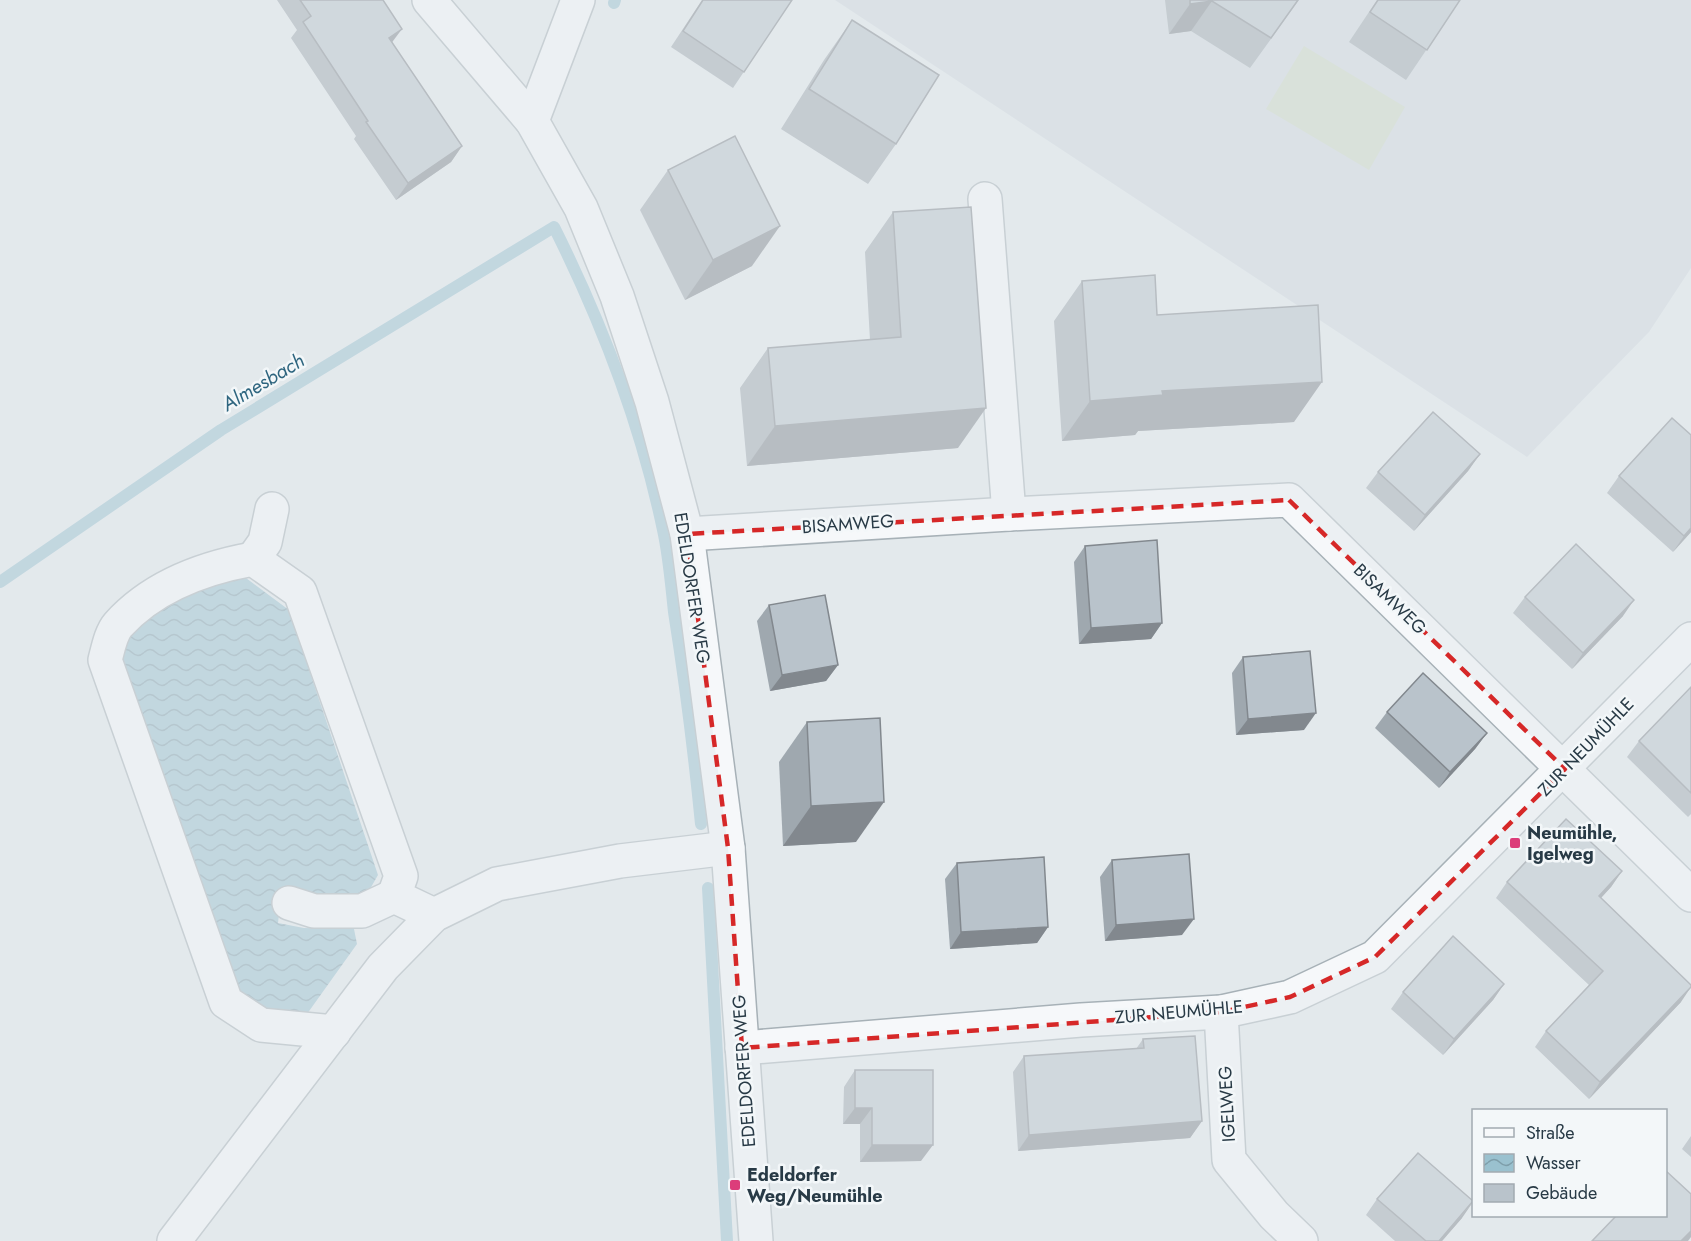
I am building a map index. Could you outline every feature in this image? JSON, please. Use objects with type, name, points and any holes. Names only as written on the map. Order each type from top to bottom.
[{"type":"street","name":"EDELDORFER WEG","points":[[429,0],[531,121],[581,207],[617,296],[652,402],[687,534],[728,848],[756,1241]]},
{"type":"street","points":[[531,121],[578,0]]},
{"type":"street","points":[[986,199],[1009,514]]},
{"type":"street","name":"BISAMWEG","points":[[687,534],[1009,514],[1289,500],[1691,895]]},
{"type":"street","points":[[253,559],[265,542],[272,509]]},
{"type":"street","points":[[289,903],[314,911],[362,911],[394,896],[401,876],[300,592],[253,559],[218,565],[160,588],[116,626],[105,660],[226,1002],[261,1025],[334,1032]]},
{"type":"street","name":"ZUR NEUMÜHLE","points":[[742,1048],[1081,1020],[1221,1011],[1290,997],[1375,957],[1691,639]]},
{"type":"street","points":[[174,1241],[383,967],[434,915],[497,885],[620,861],[728,848]]},
{"type":"street","points":[[394,896],[434,915]]},
{"type":"street","name":"IGELWEG","points":[[1221,1011],[1229,1160],[1274,1215],[1301,1241]]},
{"type":"highlighted area","points":[[1289,500],[1565,769],[1375,957],[1290,997],[1221,1012],[742,1048],[728,848],[687,534]]},
{"type":"shaded area","points":[[835,0],[1691,0],[1691,268],[1649,332],[1527,457]]},
{"type":"green space","points":[[1304,46],[1405,107],[1369,170],[1266,109]]},
{"type":"water","points":[[216,576],[246,578],[289,610],[378,875],[366,896],[281,897],[278,923],[304,928],[354,929],[357,944],[307,1014],[268,1017],[240,996],[117,659],[127,628]]},
{"type":"building","points":[[300,0],[383,0],[402,29],[389,38],[462,146],[408,183],[366,122],[368,121],[303,22],[311,16]]},
{"type":"building","points":[[703,0],[792,0],[744,72],[683,31]]},
{"type":"building","points":[[1190,0],[1298,0],[1271,38],[1212,1],[1190,4]]},
{"type":"building","points":[[1378,0],[1460,0],[1427,50],[1370,12]]},
{"type":"building","points":[[852,20],[939,75],[896,144],[809,89]]},
{"type":"building","points":[[735,136],[780,226],[713,260],[668,170]]},
{"type":"building","points":[[971,207],[986,408],[775,426],[768,348],[901,337],[893,212]]},
{"type":"building","points":[[1155,275],[1157,315],[1318,305],[1322,382],[1162,391],[1163,395],[1090,401],[1082,281]]},
{"type":"building","points":[[1433,412],[1480,454],[1425,515],[1378,472]]},
{"type":"building","points":[[1672,418],[1691,435],[1691,528],[1684,536],[1619,476]]},
{"type":"building","points":[[1157,540],[1162,623],[1091,628],[1085,546]]},
{"type":"building","points":[[1576,544],[1634,600],[1583,653],[1525,597]]},
{"type":"building","points":[[825,595],[838,665],[782,675],[769,605]]},
{"type":"building","points":[[1310,651],[1316,713],[1248,719],[1243,657]]},
{"type":"building","points":[[1423,673],[1487,733],[1450,772],[1387,712]]},
{"type":"building","points":[[1691,687],[1691,793],[1639,741]]},
{"type":"building","points":[[880,718],[884,802],[811,806],[807,722]]},
{"type":"building","points":[[1566,819],[1622,871],[1599,896],[1691,985],[1600,1082],[1546,1031],[1603,971],[1507,882]]},
{"type":"building","points":[[1189,854],[1194,919],[1116,925],[1112,860]]},
{"type":"building","points":[[1044,857],[1048,927],[961,932],[957,863]]},
{"type":"building","points":[[1453,936],[1504,984],[1454,1039],[1403,992]]},
{"type":"building","points":[[1195,1036],[1202,1121],[1029,1135],[1024,1056],[1144,1048],[1143,1039]]},
{"type":"building","points":[[855,1070],[933,1070],[933,1145],[872,1145],[872,1108],[855,1108]]},
{"type":"building","points":[[1418,1153],[1472,1202],[1439,1241],[1426,1241],[1377,1199]]},
{"type":"building","points":[[1667,1172],[1691,1194],[1691,1231],[1681,1241],[1592,1241],[1615,1217],[1667,1217]]},
{"type":"waterway","name":"Almesbach","points":[[0,582],[221,430],[554,227],[604,337],[632,413],[654,491],[668,561],[701,824]]},
{"type":"waterway","points":[[708,888],[727,1241]]},
{"type":"place","name":"Neumühle, Igelweg","points":[[1515,843]]},
{"type":"place","name":"Edeldorfer Weg/Neumühle","points":[[735,1185]]}]
